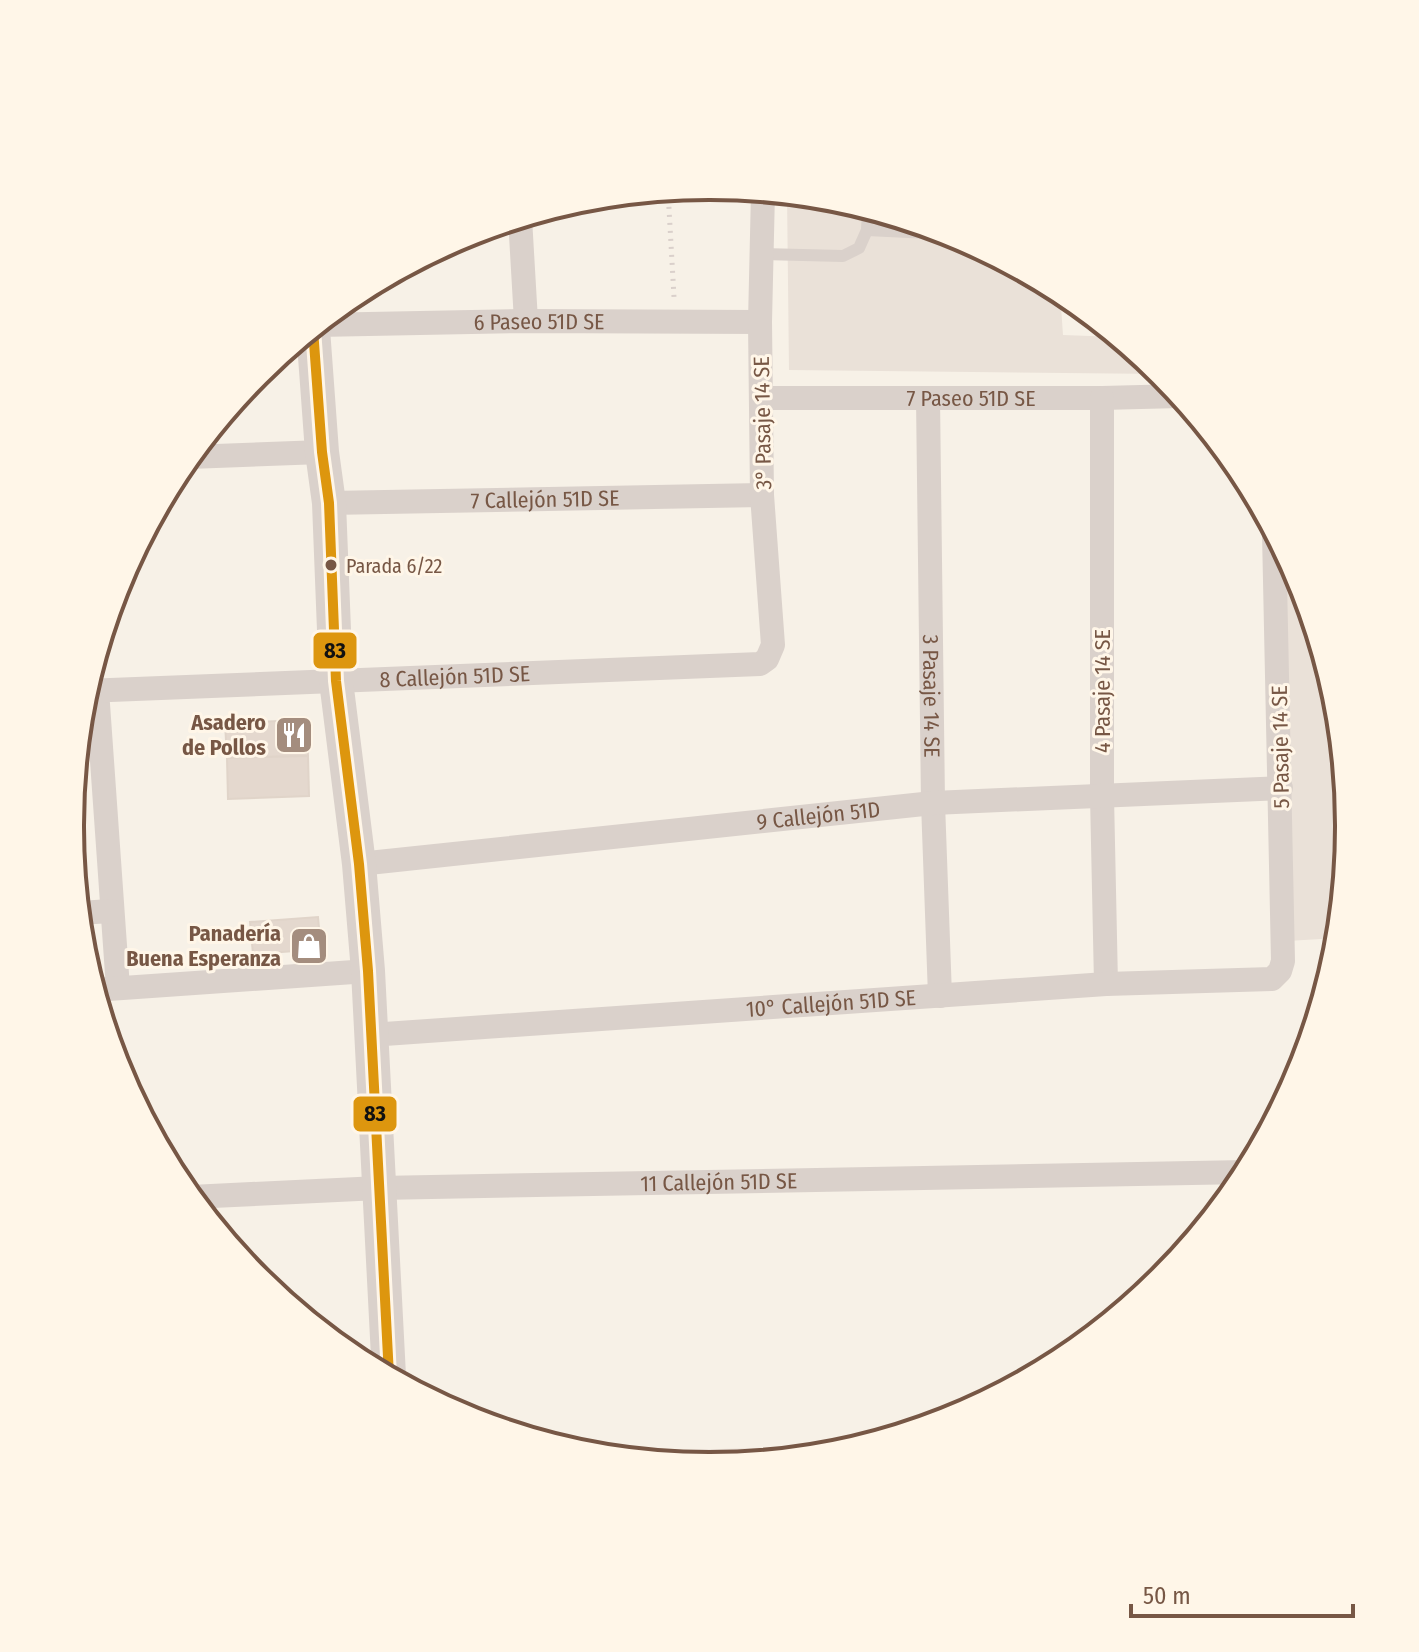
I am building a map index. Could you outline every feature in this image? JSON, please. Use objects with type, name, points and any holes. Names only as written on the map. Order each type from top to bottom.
[{"type":"street","name":"3° Pasaje 14 SE","points":[[763,203],[760,322],[762,495],[773,645],[771,653]]},
{"type":"street","points":[[521,230],[526,321]]},
{"type":"street","name":"6 Paseo 51D SE","points":[[334,326],[526,321],[760,322]]},
{"type":"street","points":[[316,341],[322,452],[329,503],[336,681],[359,864],[368,971],[388,1363]]},
{"type":"street","name":"7 Paseo 51D SE","points":[[761,398],[1164,396]]},
{"type":"street","name":"3 Pasaje 14 SE","points":[[928,398],[933,803],[940,996]]},
{"type":"street","name":"4 Pasaje 14 SE","points":[[1102,398],[1102,796],[1106,984]]},
{"type":"street","points":[[205,456],[322,452]]},
{"type":"street","name":"7 Callejón 51D SE","points":[[329,503],[762,495]]},
{"type":"street","name":"5 Pasaje 14 SE","points":[[1275,560],[1283,961]]},
{"type":"street","name":"8 Callejón 51D SE","points":[[99,690],[760,664],[771,653]]},
{"type":"street","points":[[94,718],[111,911],[106,989],[368,971]]},
{"type":"street","name":"9 Callejón 51D","points":[[359,864],[933,803],[1281,788]]},
{"type":"street","points":[[90,912],[111,911]]},
{"type":"street","name":"10° Callejón 51D SE","points":[[370,1035],[1106,984],[1272,979],[1280,971],[1283,961]]},
{"type":"street","name":"11 Callejón 51D SE","points":[[205,1196],[379,1188],[1231,1172]]},
{"type":"lane","points":[[762,254],[843,256],[859,248],[867,221]]},
{"type":"lane","points":[[867,230],[904,232]]},
{"type":"path","points":[[669,202],[675,320]]},
{"type":"shaded area","points":[[787,206],[871,222],[949,248],[986,265],[1061,309],[1063,335],[1098,336],[1141,374],[789,370]]},
{"type":"shaded area","points":[[1285,583],[1302,625],[1323,704],[1330,744],[1335,826],[1334,867],[1325,939],[1287,941]]},
{"type":"shaded area","points":[[776,1447],[710,1452],[676,1450]]},
{"type":"building","points":[[306,720],[308,756],[227,758],[225,723]]},
{"type":"building","points":[[308,756],[309,796],[228,799],[227,758]]},
{"type":"building","points":[[318,917],[321,949],[253,954],[250,922]]},
{"type":"transit line","name":"83","points":[[314,342],[329,503],[336,681],[359,864],[368,971],[388,1363]]},
{"type":"place","name":"Parada 6/22","points":[[331,565]]},
{"type":"place","name":"Asadero de Pollos","points":[[294,735]]},
{"type":"place","name":"Panadería Buena Esperanza","points":[[309,946]]}]
